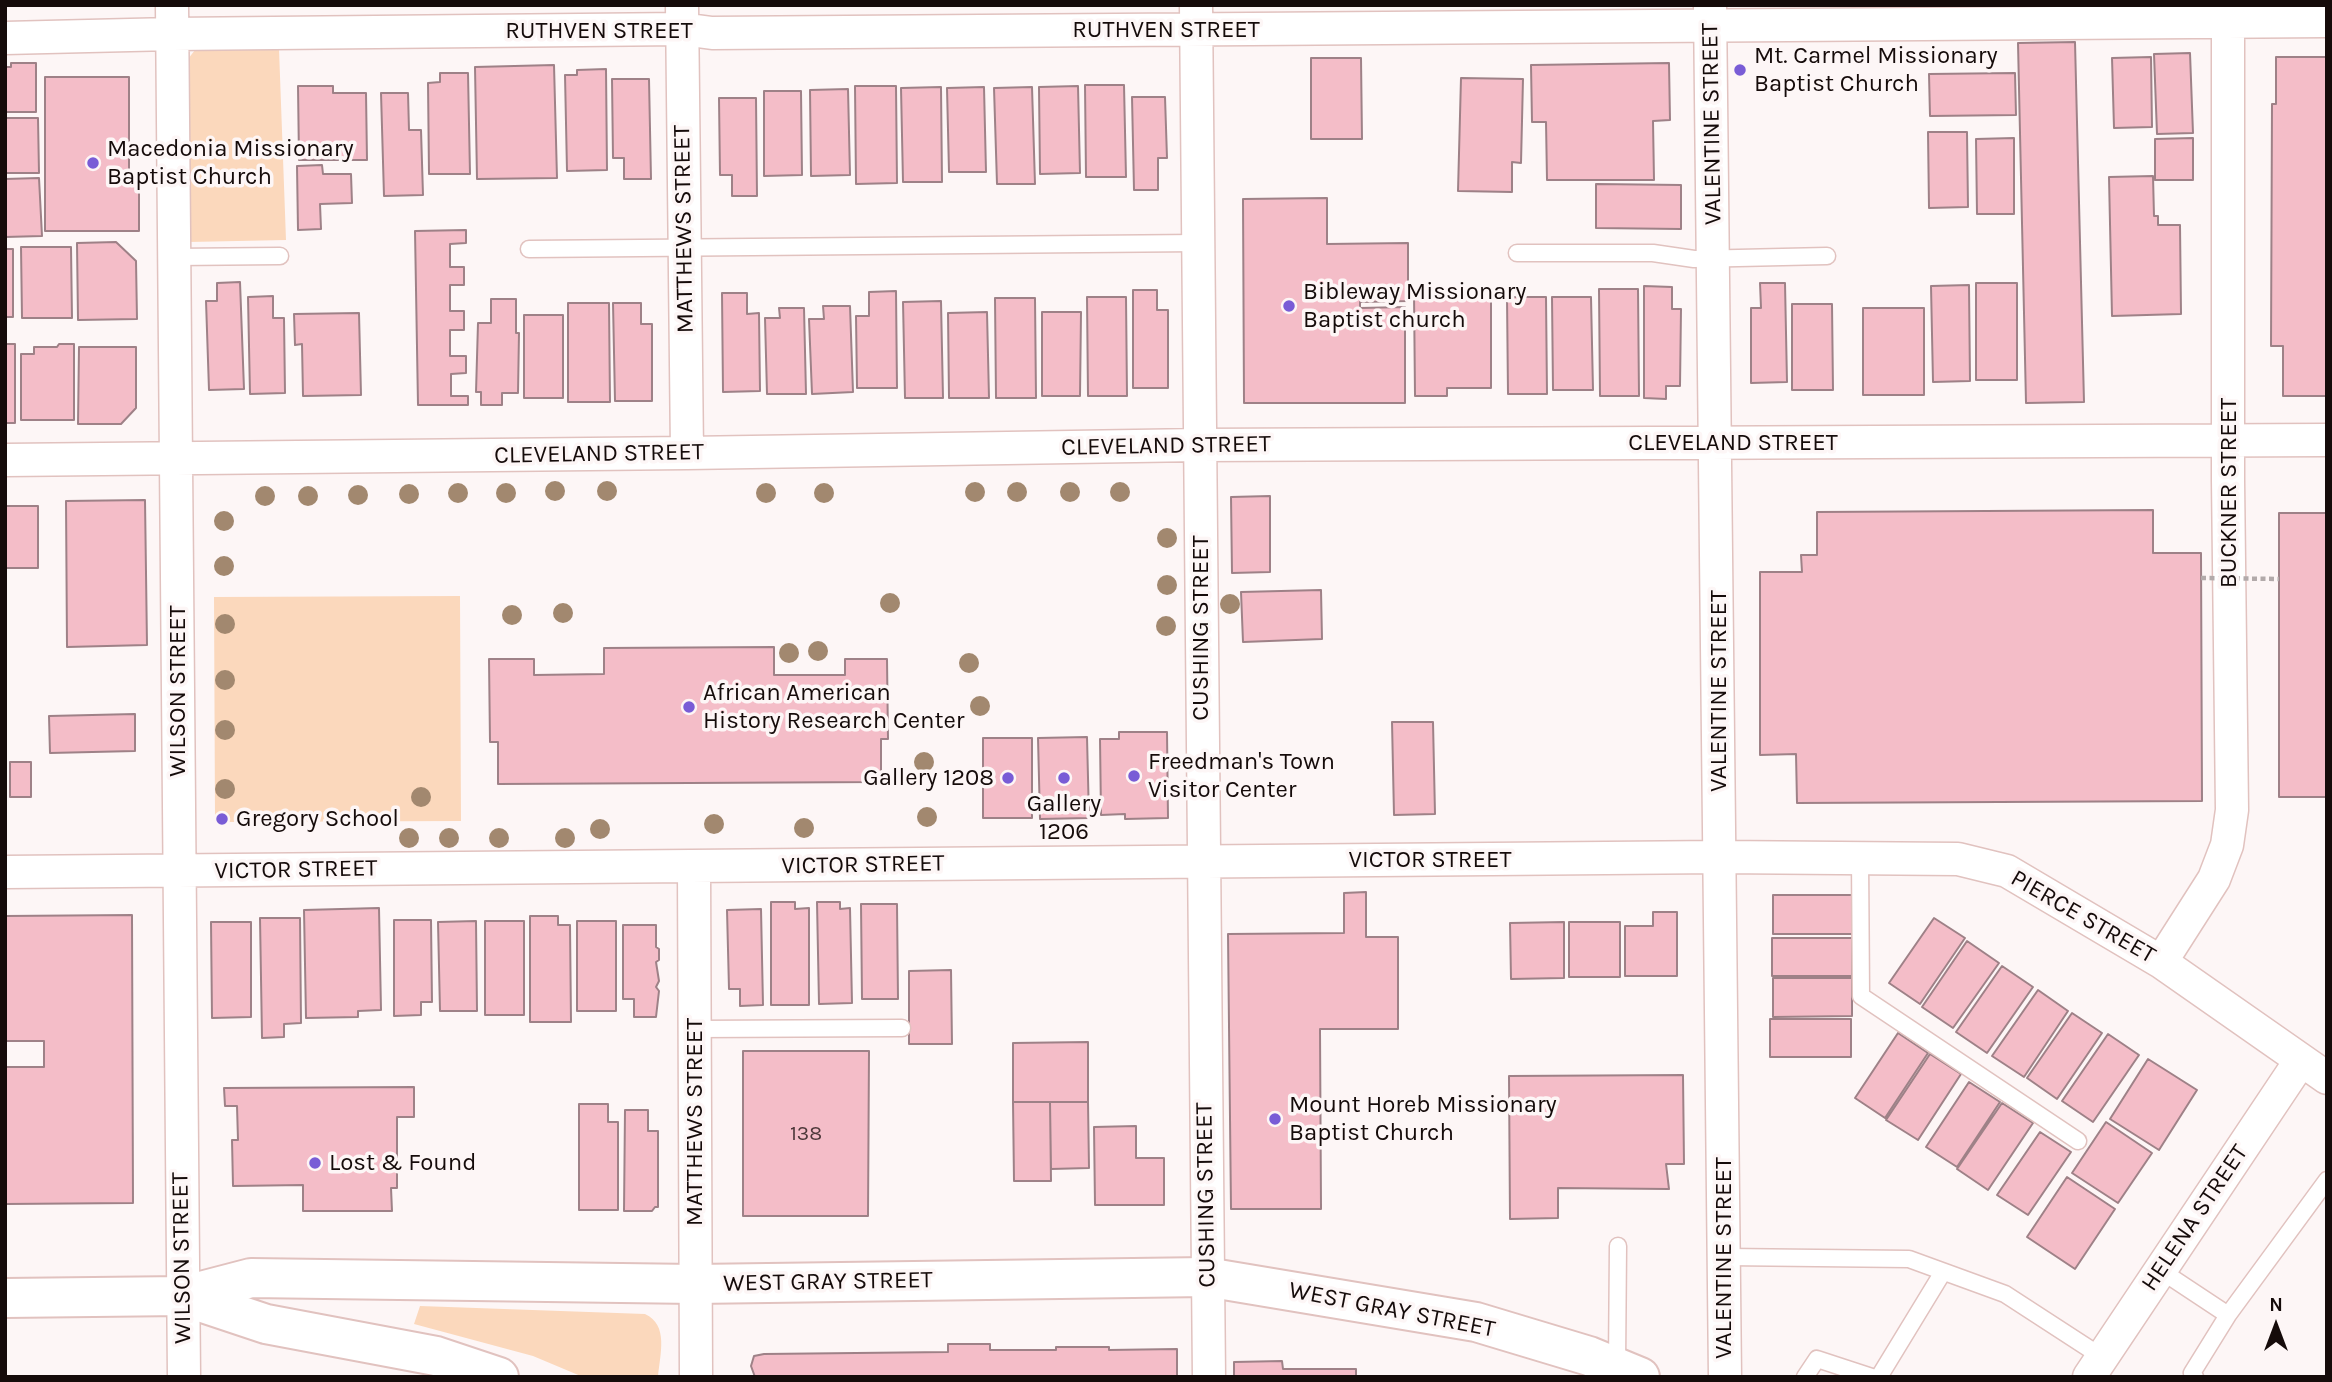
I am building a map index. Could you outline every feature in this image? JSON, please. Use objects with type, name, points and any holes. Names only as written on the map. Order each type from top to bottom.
[{"type":"main road","name":"WEST GRAY STREET","points":[[5,1298],[182,1296],[251,1278],[695,1284],[1206,1277],[1476,1322],[1589,1356],[1629,1372]]},
{"type":"main road","points":[[182,1296],[267,1324],[436,1356],[499,1377]]},
{"type":"street","name":"RUTHVEN STREET","points":[[5,38],[172,20],[682,17],[712,33],[1196,18],[2228,13],[2327,20]]},
{"type":"street","name":"BUCKNER STREET","points":[[2161,962],[2214,879],[2227,845],[2232,810],[2228,440],[2228,13]]},
{"type":"street","name":"VALENTINE STREET","points":[[1711,15],[1725,1377]]},
{"type":"street","name":"MATTHEWS STREET","points":[[682,17],[687,453]]},
{"type":"street","name":"CUSHING STREET","points":[[1196,18],[1209,1377]]},
{"type":"street","name":"WILSON STREET","points":[[172,20],[184,1377]]},
{"type":"street","name":"CLEVELAND STREET","points":[[5,460],[1199,445],[2327,440]]},
{"type":"street","name":"PIERCE STREET","points":[[1720,858],[1958,859],[2007,872],[2161,962],[2314,1069]]},
{"type":"street","name":"VICTOR STREET","points":[[5,872],[1720,858]]},
{"type":"street","name":"MATTHEWS STREET","points":[[694,867],[696,1377]]},
{"type":"street","name":"HELENA STREET","points":[[2095,1367],[2160,1270],[2314,1069]]},
{"type":"lane","points":[[528,249],[1198,243]]},
{"type":"lane","points":[[1517,253],[1653,253],[1694,259],[1827,256]]},
{"type":"lane","points":[[174,257],[280,256]]},
{"type":"lane","points":[[1860,857],[1861,996],[2078,1141]]},
{"type":"lane","points":[[695,1029],[902,1028]]},
{"type":"lane","points":[[2195,1377],[2192,1373],[2228,1315],[2327,1180]]},
{"type":"lane","points":[[1618,1246],[1629,1372]]},
{"type":"lane","points":[[1725,1258],[1909,1259],[2005,1294],[2095,1367]]},
{"type":"lane","points":[[2160,1270],[2228,1315]]},
{"type":"lane","points":[[1879,1377],[1943,1272]]},
{"type":"lane","points":[[1805,1377],[1817,1359],[1872,1377]]},
{"type":"path","points":[[2201,578],[2279,579]]},
{"type":"shaded area","points":[[279,49],[286,240],[189,242],[188,59],[195,50]]},
{"type":"shaded area","points":[[460,596],[461,821],[219,822],[215,818],[214,597]]},
{"type":"shaded area","points":[[420,1306],[645,1314],[653,1319],[660,1333],[658,1377],[583,1377],[533,1356],[414,1324]]},
{"type":"building","points":[[2075,42],[2084,402],[2026,403],[2018,43]]},
{"type":"building","points":[[2190,53],[2193,133],[2157,134],[2154,54]]},
{"type":"building","points":[[2151,57],[2152,127],[2114,128],[2112,58]]},
{"type":"building","points":[[2276,57],[2327,57],[2327,396],[2283,396],[2283,346],[2271,346],[2272,104],[2276,104]]},
{"type":"building","points":[[1311,58],[1361,58],[1362,139],[1311,139]]},
{"type":"building","points":[[11,63],[36,63],[36,112],[5,112],[5,67],[11,67]]},
{"type":"building","points":[[1669,63],[1670,120],[1653,121],[1654,180],[1547,180],[1546,122],[1532,122],[1531,65]]},
{"type":"building","points":[[554,65],[557,178],[477,179],[475,67]]},
{"type":"building","points":[[606,69],[607,170],[567,171],[565,75],[577,75],[577,70]]},
{"type":"building","points":[[440,73],[468,73],[470,174],[429,174],[428,83],[440,82]]},
{"type":"building","points":[[2015,73],[2016,115],[1930,116],[1929,74]]},
{"type":"building","points":[[45,77],[129,77],[129,172],[139,172],[139,231],[45,231]]},
{"type":"building","points":[[1461,78],[1523,79],[1521,163],[1512,162],[1512,192],[1458,191]]},
{"type":"building","points":[[612,79],[649,79],[651,179],[624,179],[624,158],[613,158]]},
{"type":"building","points":[[1085,85],[1124,85],[1126,177],[1086,177]]},
{"type":"building","points":[[298,86],[333,86],[333,93],[366,93],[367,160],[299,160]]},
{"type":"building","points":[[855,86],[896,86],[897,183],[856,184]]},
{"type":"building","points":[[1078,86],[1080,173],[1040,174],[1039,87]]},
{"type":"building","points":[[941,87],[942,182],[903,182],[901,88]]},
{"type":"building","points":[[984,87],[986,172],[949,172],[947,88]]},
{"type":"building","points":[[1032,87],[1035,184],[997,184],[994,88]]},
{"type":"building","points":[[848,89],[850,175],[811,176],[810,90]]},
{"type":"building","points":[[764,91],[801,91],[802,175],[764,176]]},
{"type":"building","points":[[381,93],[408,93],[409,130],[421,130],[423,195],[384,196]]},
{"type":"building","points":[[1132,97],[1165,97],[1167,158],[1158,158],[1158,190],[1134,190]]},
{"type":"building","points":[[719,98],[756,98],[757,196],[732,196],[732,175],[720,175]]},
{"type":"building","points":[[5,118],[38,118],[39,173],[5,173]]},
{"type":"building","points":[[1928,132],[1967,132],[1968,207],[1929,208]]},
{"type":"building","points":[[2014,138],[2014,214],[1977,214],[1976,139]]},
{"type":"building","points":[[2193,138],[2193,180],[2155,180],[2155,139]]},
{"type":"building","points":[[322,165],[323,174],[351,174],[352,203],[320,204],[321,229],[298,230],[297,166]]},
{"type":"building","points":[[2153,176],[2154,216],[2158,216],[2158,225],[2180,225],[2181,314],[2112,316],[2109,177]]},
{"type":"building","points":[[39,178],[42,236],[5,237],[5,179]]},
{"type":"building","points":[[1596,184],[1681,185],[1681,229],[1596,228]]},
{"type":"building","points":[[1327,198],[1327,244],[1408,243],[1408,301],[1360,302],[1360,308],[1405,307],[1405,403],[1244,403],[1243,199]]},
{"type":"building","points":[[466,230],[466,243],[450,244],[450,267],[464,267],[464,285],[450,285],[450,311],[464,311],[464,330],[450,330],[450,356],[466,356],[466,373],[451,374],[451,396],[468,396],[468,405],[418,405],[415,231]]},
{"type":"building","points":[[116,242],[136,261],[137,319],[78,320],[77,243]]},
{"type":"building","points":[[21,247],[71,247],[72,318],[22,318]]},
{"type":"building","points":[[5,249],[13,249],[13,317],[5,317]]},
{"type":"building","points":[[240,282],[244,389],[209,390],[206,301],[217,301],[217,283]]},
{"type":"building","points":[[1760,283],[1785,283],[1787,382],[1751,383],[1751,308],[1761,308]]},
{"type":"building","points":[[1976,283],[2017,283],[2017,380],[1976,380]]},
{"type":"building","points":[[1969,285],[1970,381],[1933,382],[1931,286]]},
{"type":"building","points":[[1644,286],[1672,287],[1672,309],[1681,309],[1680,386],[1666,386],[1666,399],[1644,398]]},
{"type":"building","points":[[1599,289],[1638,289],[1639,396],[1600,396]]},
{"type":"building","points":[[1133,290],[1157,290],[1157,310],[1168,310],[1168,388],[1133,388]]},
{"type":"building","points":[[896,291],[897,388],[857,388],[856,316],[869,316],[869,292]]},
{"type":"building","points":[[722,293],[747,293],[747,314],[759,313],[760,391],[723,392]]},
{"type":"building","points":[[1414,293],[1491,293],[1491,388],[1447,388],[1447,396],[1415,396]]},
{"type":"building","points":[[273,296],[273,318],[284,318],[285,393],[250,394],[248,297]]},
{"type":"building","points":[[1087,297],[1126,297],[1127,396],[1088,396]]},
{"type":"building","points":[[1507,297],[1546,297],[1547,394],[1508,394]]},
{"type":"building","points":[[1552,297],[1591,297],[1593,390],[1553,390]]},
{"type":"building","points":[[995,298],[1035,298],[1036,398],[996,398]]},
{"type":"building","points":[[491,299],[516,299],[516,333],[519,333],[518,393],[502,393],[502,405],[481,405],[481,392],[476,392],[478,323],[491,323]]},
{"type":"building","points":[[941,301],[943,398],[905,398],[903,302]]},
{"type":"building","points":[[568,303],[609,303],[610,402],[568,402]]},
{"type":"building","points":[[613,303],[641,303],[641,324],[652,324],[652,401],[615,401]]},
{"type":"building","points":[[1792,304],[1832,304],[1833,390],[1792,390]]},
{"type":"building","points":[[823,306],[850,306],[853,392],[812,394],[809,319],[824,319]]},
{"type":"building","points":[[779,308],[804,308],[806,394],[767,394],[765,318],[780,318]]},
{"type":"building","points":[[1863,308],[1924,308],[1924,395],[1863,395]]},
{"type":"building","points":[[987,312],[989,398],[949,398],[948,313]]},
{"type":"building","points":[[1042,312],[1081,312],[1080,396],[1042,396]]},
{"type":"building","points":[[359,313],[361,395],[303,396],[302,344],[295,345],[294,314]]},
{"type":"building","points":[[524,315],[563,315],[563,398],[524,398]]},
{"type":"building","points":[[5,344],[15,344],[15,423],[5,423]]},
{"type":"building","points":[[59,344],[74,344],[74,420],[21,420],[21,354],[34,354],[34,347],[57,347]]},
{"type":"building","points":[[79,347],[136,347],[136,408],[121,424],[78,424]]},
{"type":"building","points":[[1270,496],[1270,572],[1232,573],[1231,497]]},
{"type":"building","points":[[145,500],[147,645],[67,647],[66,501]]},
{"type":"building","points":[[5,506],[38,506],[38,568],[5,568]]},
{"type":"building","points":[[2153,510],[2153,553],[2201,553],[2202,801],[1797,803],[1796,754],[1760,755],[1760,572],[1802,572],[1801,555],[1817,555],[1817,512]]},
{"type":"building","points":[[2279,513],[2327,513],[2327,797],[2279,797]]},
{"type":"building","points":[[1321,590],[1322,639],[1243,642],[1241,592]]},
{"type":"building","name":"African American History Research Center","points":[[774,647],[774,675],[845,675],[845,659],[887,659],[888,739],[881,739],[881,782],[498,784],[498,742],[490,742],[489,659],[534,659],[534,675],[604,674],[604,648]]},
{"type":"building","points":[[135,714],[135,751],[50,753],[49,716]]},
{"type":"building","points":[[1392,722],[1433,722],[1435,814],[1394,815]]},
{"type":"building","name":"Freedman's Town Visitor Center","points":[[1119,732],[1167,732],[1168,818],[1125,819],[1125,814],[1101,815],[1100,739],[1119,739]]},
{"type":"building","name":"Gallery 1206","points":[[1087,737],[1089,818],[1040,819],[1038,738]]},
{"type":"building","name":"Gallery 1208","points":[[983,738],[1032,738],[1032,818],[983,818]]},
{"type":"building","points":[[10,762],[31,762],[31,797],[10,797]]},
{"type":"building","name":"Mount Horeb Missionary Baptist Church","points":[[1366,892],[1366,937],[1398,937],[1398,1029],[1320,1029],[1321,1209],[1231,1209],[1228,934],[1344,933],[1344,893]]},
{"type":"building","points":[[1773,895],[1854,895],[1854,934],[1773,934]]},
{"type":"building","points":[[771,902],[795,902],[795,909],[809,908],[809,1005],[771,1005]]},
{"type":"building","points":[[817,902],[840,902],[840,909],[850,908],[852,1003],[819,1004]]},
{"type":"building","points":[[861,904],[897,904],[898,999],[862,999]]},
{"type":"building","points":[[379,908],[381,1010],[358,1011],[358,1017],[306,1018],[304,910]]},
{"type":"building","points":[[761,909],[763,1005],[740,1006],[740,989],[729,989],[727,910]]},
{"type":"building","points":[[1653,912],[1677,912],[1677,976],[1625,976],[1625,926],[1653,926]]},
{"type":"building","points":[[132,915],[133,1203],[5,1204],[5,1067],[44,1067],[44,1041],[5,1041],[5,916]]},
{"type":"building","points":[[530,916],[558,916],[558,925],[570,925],[571,1022],[530,1022]]},
{"type":"building","points":[[260,918],[300,918],[301,1023],[284,1024],[284,1037],[262,1038]]},
{"type":"building","points":[[1934,918],[1965,938],[1920,1004],[1889,983]]},
{"type":"building","points":[[394,920],[431,920],[432,1002],[421,1002],[421,1015],[394,1016]]},
{"type":"building","points":[[476,921],[477,1011],[440,1011],[438,922]]},
{"type":"building","points":[[485,921],[524,921],[524,1015],[485,1015]]},
{"type":"building","points":[[577,921],[616,921],[616,1011],[577,1011]]},
{"type":"building","points":[[211,922],[251,922],[251,1017],[212,1018]]},
{"type":"building","points":[[1564,922],[1564,978],[1511,979],[1510,923]]},
{"type":"building","points":[[1569,922],[1620,922],[1620,977],[1569,977]]},
{"type":"building","points":[[623,925],[656,925],[659,981],[656,987],[659,991],[656,1017],[634,1017],[634,999],[623,999]]},
{"type":"building","points":[[1772,938],[1852,938],[1852,976],[1772,976]]},
{"type":"building","points":[[1967,941],[1999,963],[1953,1028],[1922,1007]]},
{"type":"building","points":[[2002,966],[2033,987],[1987,1053],[1956,1032]]},
{"type":"building","points":[[951,970],[952,1044],[909,1044],[909,971]]},
{"type":"building","points":[[1773,978],[1852,978],[1852,1016],[1773,1017]]},
{"type":"building","points":[[2038,990],[2068,1011],[2024,1077],[1992,1056]]},
{"type":"building","points":[[2072,1013],[2102,1033],[2057,1099],[2027,1078]]},
{"type":"building","points":[[1770,1019],[1851,1019],[1851,1057],[1770,1057]]},
{"type":"building","points":[[1898,1033],[1928,1053],[1885,1118],[1855,1098]]},
{"type":"building","points":[[2108,1034],[2139,1055],[2093,1122],[2062,1101]]},
{"type":"building","points":[[1088,1042],[1088,1102],[1013,1102],[1013,1043]]},
{"type":"building","points":[[743,1051],[869,1051],[868,1216],[743,1216]]},
{"type":"building","points":[[1930,1054],[1961,1074],[1918,1140],[1886,1120]]},
{"type":"building","points":[[2148,1059],[2197,1090],[2159,1150],[2110,1119]]},
{"type":"building","points":[[1683,1075],[1684,1164],[1666,1164],[1669,1189],[1558,1188],[1558,1218],[1510,1219],[1509,1076]]},
{"type":"building","points":[[1969,1082],[2000,1102],[1957,1167],[1926,1147]]},
{"type":"building","name":"Lost & Found","points":[[414,1087],[414,1117],[397,1117],[397,1188],[391,1188],[392,1211],[303,1211],[303,1185],[233,1186],[232,1140],[238,1140],[237,1106],[225,1106],[224,1088]]},
{"type":"building","points":[[1013,1102],[1050,1102],[1051,1181],[1014,1181]]},
{"type":"building","points":[[1050,1102],[1088,1102],[1089,1168],[1051,1169]]},
{"type":"building","points":[[2002,1103],[2033,1123],[1988,1190],[1957,1169]]},
{"type":"building","points":[[579,1104],[608,1104],[608,1122],[618,1122],[618,1210],[579,1210]]},
{"type":"building","points":[[625,1110],[648,1110],[648,1131],[658,1131],[658,1207],[652,1211],[624,1211]]},
{"type":"building","points":[[2106,1122],[2152,1153],[2118,1203],[2072,1173]]},
{"type":"building","points":[[1136,1126],[1136,1158],[1164,1158],[1164,1205],[1095,1205],[1094,1127]]},
{"type":"building","points":[[2040,1132],[2071,1152],[2028,1215],[1997,1195]]},
{"type":"building","points":[[2067,1177],[2115,1209],[2075,1269],[2027,1237]]},
{"type":"building","points":[[948,1344],[990,1344],[990,1350],[1056,1350],[1056,1347],[1109,1347],[1109,1350],[1177,1349],[1177,1377],[755,1377],[751,1366],[754,1356],[764,1354],[948,1352]]},
{"type":"building","points":[[1282,1361],[1283,1369],[1356,1369],[1356,1377],[1234,1377],[1234,1362]]},
{"type":"place","name":"Mt. Carmel Missionary Baptist Church","points":[[1740,70]]},
{"type":"place","name":"Macedonia Missionary Baptist Church","points":[[93,163]]},
{"type":"place","name":"Bibleway Missionary Baptist church","points":[[1289,306]]},
{"type":"place","name":"African American History Research Center","points":[[689,707]]},
{"type":"place","name":"Freedman's Town Visitor Center","points":[[1134,776]]},
{"type":"place","name":"Gallery 1208","points":[[1008,778]]},
{"type":"place","name":"Gallery 1206","points":[[1064,778]]},
{"type":"place","name":"Gregory School","points":[[222,819]]},
{"type":"place","name":"Mount Horeb Missionary Baptist Church","points":[[1275,1119]]},
{"type":"place","name":"Lost & Found","points":[[315,1163]]}]
